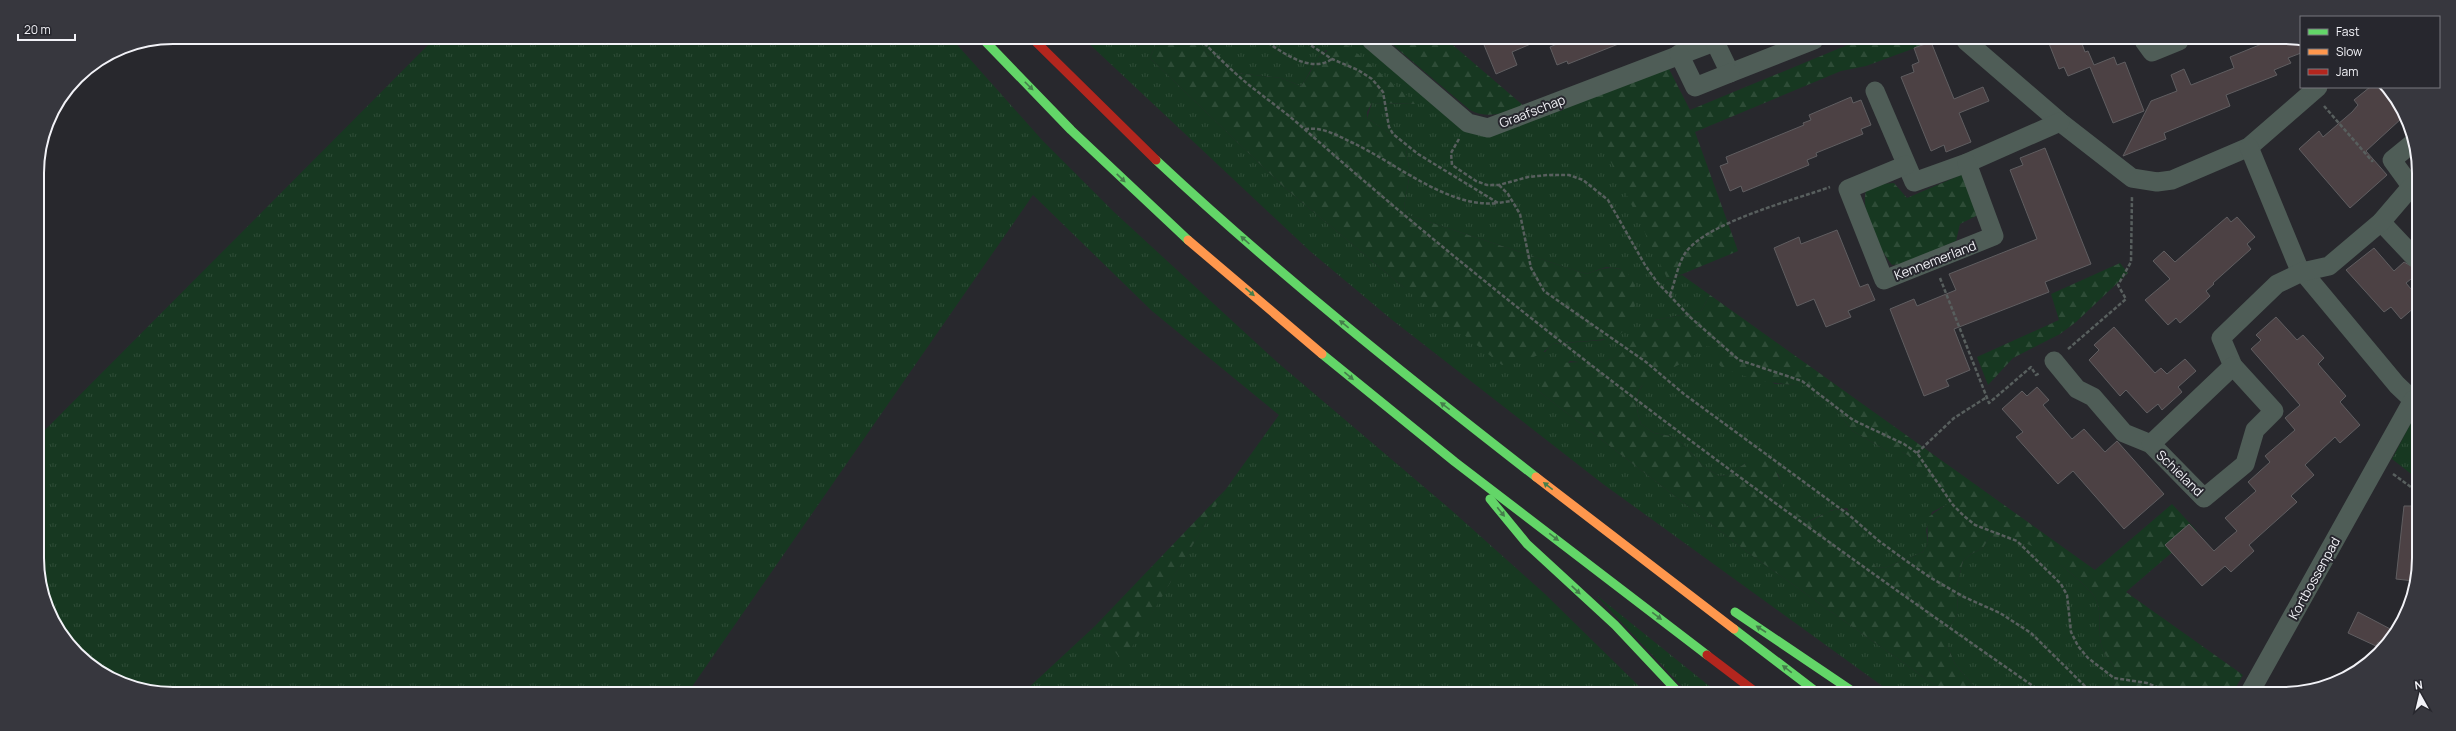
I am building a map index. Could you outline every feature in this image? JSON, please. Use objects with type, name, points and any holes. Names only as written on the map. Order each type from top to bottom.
[{"type":"highway","points":[[988,44],[1128,184],[1281,319],[1358,384],[1467,471],[1749,687]]},
{"type":"highway","points":[[1038,44],[1127,132],[1259,253],[1436,399],[1810,687]]},
{"type":"highway","points":[[1467,471],[1527,544],[1615,625],[1674,687]]},
{"type":"highway","points":[[1579,510],[1691,583]]},
{"type":"highway","points":[[1724,605],[1846,687]]},
{"type":"street","name":"Graafschap","points":[[1376,44],[1468,123],[1488,128],[1706,44]]},
{"type":"street","points":[[1716,44],[1730,73]]},
{"type":"street","points":[[1680,54],[1695,87],[1804,44]]},
{"type":"street","points":[[1969,44],[2060,122],[2132,178],[2157,182],[2172,180],[2249,147],[2315,89]]},
{"type":"street","points":[[2146,44],[2152,52],[2172,44]]},
{"type":"street","points":[[1876,91],[1914,182],[1967,163],[2060,122]]},
{"type":"street","points":[[2392,160],[2409,146]]},
{"type":"street","points":[[2249,147],[2290,251],[2302,272],[2397,385],[2412,399]]},
{"type":"street","name":"Schieland","points":[[2392,160],[2412,187]]},
{"type":"street","name":"Kennemerland","points":[[1848,189],[1884,280],[1994,236],[1967,163]]},
{"type":"street","points":[[1848,189],[1906,165]]},
{"type":"street","name":"Schieland","points":[[2054,361],[2077,389],[2093,397],[2124,433],[2151,444],[2204,498],[2245,464],[2255,430],[2274,411],[2233,366],[2221,338],[2277,284],[2302,272],[2329,266],[2381,222],[2412,192]]},
{"type":"street","points":[[2381,222],[2412,255]]},
{"type":"street","name":"Schieland","points":[[2151,444],[2233,366]]},
{"type":"street","name":"Kortbossenpad","points":[[2253,687],[2412,405]]},
{"type":"path","points":[[1205,44],[1245,81],[1304,129],[1422,231],[1605,375],[1818,536],[2034,687]]},
{"type":"path","points":[[1271,44],[1287,54],[1312,64],[1323,64],[1332,59]]},
{"type":"path","points":[[1309,44],[1332,59],[1358,70],[1378,85],[1386,105],[1389,127],[1398,138],[1418,154],[1498,202]]},
{"type":"path","points":[[2315,89],[2372,161],[2379,156],[2392,160]]},
{"type":"path","points":[[1468,123],[1451,153],[1452,165],[1476,181],[1487,185],[1499,185],[1528,176],[1569,175],[1583,180],[1608,200],[1644,265],[1690,317],[1739,360],[1802,381],[1853,420],[1904,444],[1917,453],[1953,505],[1964,516],[1975,525],[2017,541],[2061,584],[2067,595],[2071,632],[2078,646],[2088,658],[2114,678],[2147,683],[2156,687]]},
{"type":"path","points":[[1304,129],[1317,128],[1331,131],[1372,152],[1427,184],[1458,198],[1488,204],[1511,201]]},
{"type":"path","points":[[1933,261],[1990,403],[2030,367],[2036,375],[2126,298],[2118,285],[2131,262],[2132,178]]},
{"type":"path","points":[[1670,295],[1686,252],[1702,236],[1741,218],[1839,183],[1848,189]]},
{"type":"path","points":[[1499,185],[1508,194],[1511,201],[1517,207],[1523,224],[1531,268],[1544,291],[1646,362],[1684,394],[1849,515],[1879,541],[1900,556],[1938,582],[2000,613],[2031,633],[2086,687]]},
{"type":"path","points":[[1917,453],[1954,418],[1987,397]]},
{"type":"path","points":[[2379,463],[2412,488]]},
{"type":"green space","points":[[429,44],[956,44],[1043,141],[1114,212],[1277,362],[1450,509],[1545,594],[1640,687],[1029,687],[1095,626],[1123,661],[1226,489],[1279,415],[1152,311],[1033,195],[692,687],[173,687],[139,683],[123,677],[101,665],[76,643],[57,615],[51,600],[46,583],[44,558],[44,431]]},
{"type":"green space","points":[[1089,44],[1136,44],[1139,46],[1140,44],[1156,44],[1150,58],[1284,187],[1403,287],[1545,352],[1552,344],[1604,340],[1621,269],[1606,267],[1586,274],[1405,214],[1404,207],[1410,173],[1405,144],[1367,118],[1372,103],[1416,104],[1326,50],[1321,54],[1301,86],[1281,78],[1236,73],[1207,54],[1201,44],[1364,44],[1462,125],[1589,98],[1668,280],[1682,275],[1710,295],[1701,311],[1655,320],[1621,355],[1606,361],[1588,363],[1570,361],[1537,390],[1754,557],[1938,687],[1884,687],[1603,484],[1391,319],[1311,252]]},
{"type":"green space","points":[[1156,44],[1201,44],[1207,54],[1236,73],[1281,78],[1301,86],[1321,56],[1334,48],[1346,44],[1417,104],[1372,103],[1367,112],[1367,118],[1405,144],[1410,173],[1404,207],[1405,214],[1586,274],[1610,268],[1619,269],[1627,273],[1633,280],[1635,300],[1630,320],[1625,329],[1619,335],[1607,339],[1552,344],[1547,349],[1535,356],[1523,361],[1502,365],[1403,287],[1284,187],[1150,58]]},
{"type":"green space","points":[[1392,44],[1452,44],[1525,107],[1490,115],[1477,113],[1470,110]]},
{"type":"green space","points":[[1850,44],[1926,44],[1866,66],[1841,71],[1695,132],[1738,251],[1668,280],[1587,113],[1589,98],[1667,65],[1690,110]]},
{"type":"green space","points":[[1963,174],[1978,215],[1960,224],[1956,241],[1902,264],[1892,265],[1876,240],[1868,219],[1865,199],[1866,191],[1880,184],[1894,183],[1907,198]]},
{"type":"green space","points":[[2120,263],[2128,273],[2076,322],[2060,334],[2013,358],[1988,385],[1977,357],[2059,320],[2051,294]]},
{"type":"green space","points":[[1710,295],[2095,570],[2172,504],[2197,531],[2126,592],[2243,675],[2236,687],[2114,687],[2113,685],[2116,670],[2103,650],[2101,644],[2099,609],[2094,596],[2090,591],[2065,569],[2032,546],[2006,538],[1990,536],[1983,548],[1971,554],[1963,561],[1957,586],[1958,613],[1947,632],[1947,645],[1955,664],[1975,687],[1938,687],[1754,557],[1537,390],[1546,372],[1556,363],[1606,361],[1620,355],[1645,326],[1655,320],[1701,311]],"holes":[[[1703,346],[1712,347],[1720,366],[1732,372],[1766,382],[1815,386],[1825,395],[1853,431],[1889,452],[1902,452],[1908,455],[1947,504],[1927,518],[1928,543],[1923,552],[1885,568],[1876,567],[1871,559],[1862,529],[1858,520],[1853,514],[1845,510],[1834,510],[1809,521],[1800,516],[1788,500],[1776,472],[1770,464],[1762,458],[1746,463],[1728,475],[1719,476],[1703,466],[1682,443],[1671,436],[1654,433],[1641,424],[1637,408],[1637,396],[1641,387],[1648,380],[1679,365],[1696,354]]]},
{"type":"green space","points":[[1703,346],[1711,346],[1775,384],[1815,385],[1825,395],[1853,431],[1889,452],[1902,452],[1908,455],[1948,504],[1932,512],[1926,530],[1928,543],[1923,552],[1885,568],[1876,567],[1870,559],[1861,528],[1847,508],[1832,510],[1809,521],[1792,508],[1778,474],[1746,463],[1728,475],[1719,476],[1703,466],[1682,443],[1671,436],[1654,433],[1641,424],[1637,400],[1643,385],[1647,380]]},
{"type":"green space","points":[[2412,421],[2412,475],[2392,459]]},
{"type":"green space","points":[[1226,489],[1123,662],[1095,626]]},
{"type":"green space","points":[[1990,536],[2017,540],[2032,545],[2065,569],[2090,591],[2097,602],[2099,609],[2101,644],[2103,650],[2116,670],[2113,685],[2114,687],[1975,687],[1955,664],[1947,645],[1947,632],[1958,613],[1957,586],[1963,561],[1971,554],[1983,548]]},
{"type":"green space","points":[[1595,594],[1711,687],[1682,687]]},
{"type":"building","points":[[1484,44],[1531,44],[1512,52],[1517,65],[1496,74]]},
{"type":"building","points":[[1557,44],[1618,44],[1568,64],[1567,61],[1557,65],[1550,47]]},
{"type":"building","points":[[1925,44],[1932,44],[1954,99],[1983,87],[1989,101],[1959,113],[1971,142],[1946,152],[1944,145],[1931,151],[1901,77],[1914,72],[1912,65],[1919,62],[1914,48]]},
{"type":"building","points":[[2049,44],[2082,44],[2085,52],[2088,51],[2094,65],[2114,57],[2117,65],[2125,62],[2144,111],[2113,123],[2090,67],[2068,76],[2064,67],[2059,69]]},
{"type":"building","points":[[2262,44],[2300,45],[2300,53],[2288,58],[2291,63],[2274,70],[2277,75],[2226,95],[2230,106],[2164,133],[2166,139],[2123,156],[2151,101],[2177,91],[2171,75],[2184,69],[2191,85],[2234,68],[2230,57]]},
{"type":"building","points":[[2369,88],[2380,88],[2390,101],[2400,119],[2366,151],[2387,175],[2350,208],[2299,149],[2319,131],[2323,137],[2352,112],[2358,105],[2354,100]]},
{"type":"building","points":[[1851,97],[1853,103],[1861,100],[1871,125],[1861,129],[1863,134],[1816,153],[1817,156],[1807,160],[1809,165],[1743,192],[1741,186],[1730,191],[1720,166],[1728,163],[1726,157],[1804,125],[1803,123],[1811,120],[1809,115]]},
{"type":"building","points":[[2045,148],[2091,264],[2045,282],[2049,292],[1954,329],[1970,370],[1946,380],[1949,386],[1924,396],[1890,309],[1914,299],[1917,306],[1956,290],[1949,274],[2037,239],[2010,170],[2023,165],[2020,158]]},
{"type":"building","points":[[2227,217],[2231,222],[2237,217],[2255,237],[2247,244],[2251,249],[2213,283],[2214,284],[2206,291],[2210,296],[2196,309],[2180,323],[2176,318],[2168,325],[2145,300],[2170,279],[2153,261],[2164,251],[2175,262]]},
{"type":"building","points":[[1837,230],[1860,287],[1868,284],[1875,300],[1848,311],[1851,317],[1826,327],[1814,299],[1797,306],[1774,248],[1799,237],[1801,244]]},
{"type":"building","points":[[2374,248],[2394,271],[2404,262],[2412,267],[2412,278],[2406,283],[2412,290],[2412,309],[2401,319],[2391,307],[2384,312],[2346,270]]},
{"type":"building","points":[[2276,317],[2297,340],[2303,335],[2324,358],[2318,364],[2346,396],[2340,402],[2360,425],[2340,443],[2335,437],[2305,465],[2314,475],[2291,496],[2297,502],[2249,545],[2254,551],[2231,572],[2225,566],[2202,586],[2165,545],[2189,524],[2214,551],[2237,531],[2225,518],[2256,491],[2248,482],[2270,462],[2265,456],[2295,430],[2285,418],[2300,405],[2251,349],[2261,340],[2256,335]]},
{"type":"building","points":[[2114,327],[2155,373],[2161,368],[2167,374],[2185,359],[2196,371],[2178,387],[2182,392],[2162,410],[2158,404],[2147,413],[2126,390],[2120,396],[2089,360],[2099,350],[2094,345]]},
{"type":"building","points":[[2037,387],[2049,400],[2043,405],[2072,439],[2084,429],[2105,452],[2117,441],[2164,494],[2124,529],[2073,471],[2058,484],[2016,437],[2023,432],[2002,409],[2022,391],[2027,396]]},
{"type":"building","points":[[2404,506],[2412,506],[2412,558],[2410,581],[2396,579]]},
{"type":"building","points":[[2358,612],[2391,629],[2376,646],[2348,633]]},
{"type":"traffic: fast","points":[[988,44],[1071,130],[1188,240]]},
{"type":"traffic: fast","points":[[1156,160],[1295,283],[1439,401],[1536,477]]},
{"type":"traffic: fast","points":[[1322,354],[1455,462],[1707,655]]},
{"type":"traffic: fast","points":[[1490,499],[1527,544],[1615,625],[1673,687]]},
{"type":"traffic: fast","points":[[1735,612],[1846,687]]},
{"type":"traffic: fast","points":[[1734,629],[1810,687]]},
{"type":"traffic: slow","points":[[1188,240],[1322,354]]},
{"type":"traffic: slow","points":[[1536,477],[1734,629]]},
{"type":"traffic: jam","points":[[1038,44],[1156,160]]},
{"type":"traffic: jam","points":[[1707,655],[1749,687]]}]
